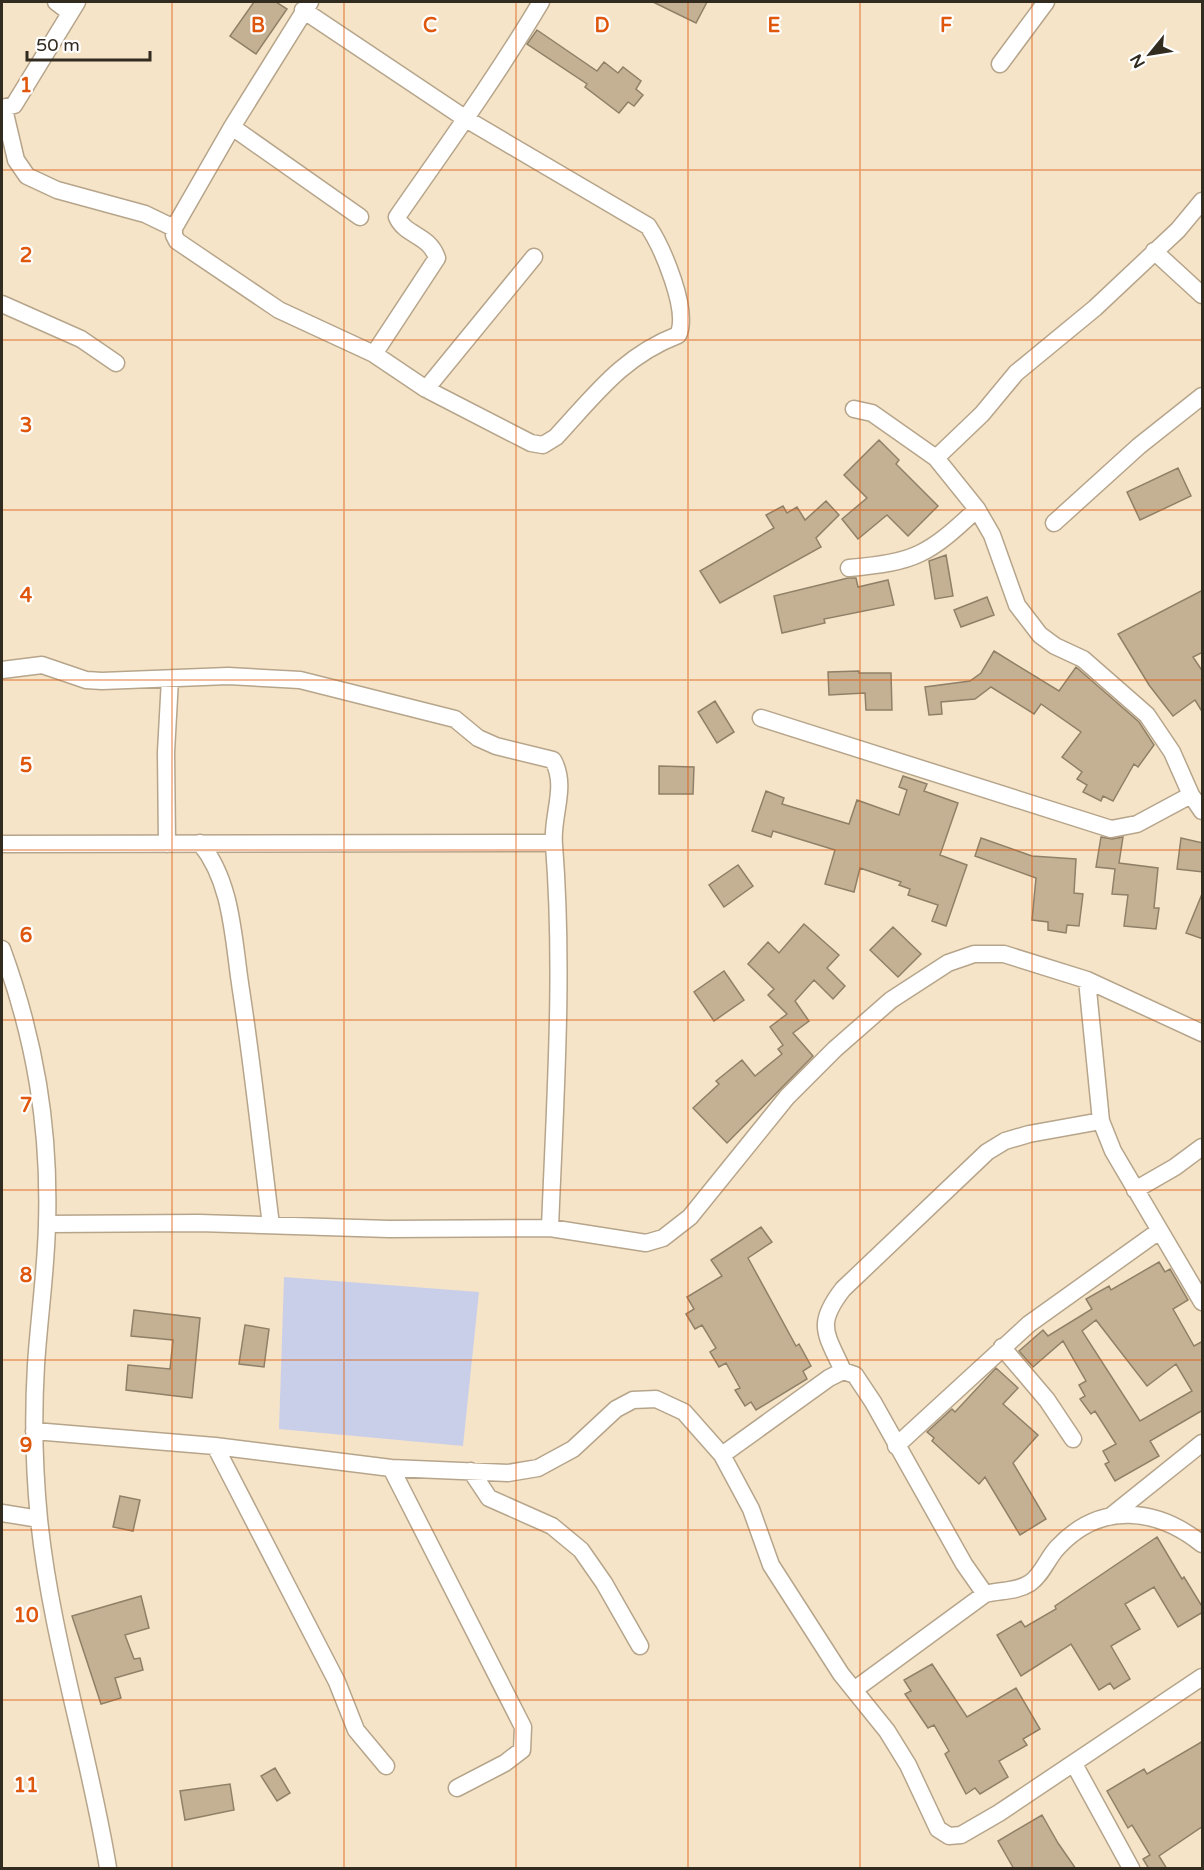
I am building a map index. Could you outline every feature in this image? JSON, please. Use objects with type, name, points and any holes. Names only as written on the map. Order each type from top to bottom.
[{"type":"street","points":[[374,354],[437,258],[429,242],[400,224],[397,217],[505,65],[541,2]]},
{"type":"street","points":[[1000,64],[1046,2]]},
{"type":"street","points":[[67,5],[14,105],[3,108],[16,160],[27,176],[57,190],[144,214],[174,228]]},
{"type":"street","points":[[307,6],[466,119],[648,226],[660,244],[680,309],[682,326],[678,335],[652,345],[623,365],[556,437],[543,445],[531,443],[426,389],[374,354],[279,310],[177,242],[174,228],[232,127],[307,6]]},
{"type":"street","points":[[232,127],[360,217]]},
{"type":"street","points":[[936,458],[982,414],[1016,374],[1095,308],[1203,201]]},
{"type":"street","points":[[1154,251],[1203,295]]},
{"type":"street","points":[[426,389],[534,256]]},
{"type":"street","points":[[2,304],[81,339],[116,363]]},
{"type":"street","points":[[1054,523],[1138,446],[1203,396]]},
{"type":"street","points":[[854,409],[872,413],[936,458],[977,509],[992,535],[1017,605],[1040,635],[1055,646],[1083,659],[1147,715],[1172,752],[1191,795],[1203,811]]},
{"type":"street","points":[[849,568],[893,564],[916,557],[948,536],[977,509]]},
{"type":"street","points":[[2,670],[42,665],[86,680],[228,676],[300,680],[454,719],[478,738],[496,746],[553,760],[560,772],[553,843],[558,881],[559,978],[550,1228]]},
{"type":"street","points":[[168,844],[166,752],[170,679]]},
{"type":"street","points":[[761,718],[1111,829],[1137,824],[1191,795]]},
{"type":"street","points":[[200,843],[214,860],[230,914],[249,1044],[271,1225]]},
{"type":"street","points":[[2,844],[553,843]]},
{"type":"street","points":[[2,949],[18,993],[35,1056],[44,1140],[47,1224],[36,1366],[34,1431],[39,1519],[66,1671],[87,1755],[108,1869]]},
{"type":"street","points":[[47,1224],[271,1225],[390,1229],[550,1228],[646,1243],[663,1238],[676,1230],[698,1209],[787,1097],[835,1049],[891,1000],[948,963],[974,954],[1004,954],[1087,980],[1203,1033]]},
{"type":"street","points":[[1087,980],[1101,1121],[1113,1151],[1203,1302]]},
{"type":"street","points":[[843,1371],[825,1330],[828,1309],[843,1289],[902,1235],[958,1177],[987,1152],[1005,1142],[1054,1128],[1101,1121]]},
{"type":"street","points":[[1135,1190],[1175,1167],[1203,1147]]},
{"type":"street","points":[[896,1446],[1029,1324],[1159,1231]]},
{"type":"street","points":[[1002,1347],[1047,1400],[1073,1439]]},
{"type":"street","points":[[722,1455],[829,1378],[843,1371],[855,1375],[873,1402],[964,1564],[985,1594]]},
{"type":"street","points":[[34,1431],[215,1446],[391,1468],[508,1473],[538,1468],[573,1449],[616,1409],[633,1400],[656,1399],[684,1412],[722,1455],[751,1509],[771,1565],[854,1690],[887,1731],[908,1765],[938,1829],[949,1836],[961,1835],[999,1813],[1203,1677]]},
{"type":"street","points":[[854,1690],[985,1594],[1013,1590],[1031,1582],[1057,1547],[1077,1530],[1111,1516],[1203,1443]]},
{"type":"street","points":[[215,1446],[337,1682],[356,1730],[386,1766]]},
{"type":"street","points":[[391,1468],[523,1728],[522,1750],[506,1763],[457,1788]]},
{"type":"street","points":[[471,1471],[489,1498],[552,1526],[581,1550],[604,1583],[640,1646]]},
{"type":"street","points":[[2,1513],[39,1519]]},
{"type":"street","points":[[1111,1516],[1144,1514],[1183,1529],[1203,1544]]},
{"type":"street","points":[[1074,1764],[1131,1869]]},
{"type":"shaded area","points":[[284,1277],[479,1292],[463,1446],[279,1429]]},
{"type":"building","points":[[254,2],[276,2],[287,9],[256,54],[230,36]]},
{"type":"building","points":[[653,2],[707,2],[696,23]]},
{"type":"building","points":[[537,30],[597,71],[604,62],[618,73],[623,67],[641,81],[636,89],[643,95],[634,106],[628,102],[619,113],[585,87],[587,84],[527,44]]},
{"type":"building","points":[[879,440],[899,460],[896,464],[938,506],[908,536],[887,515],[858,539],[842,519],[867,498],[844,475]]},
{"type":"building","points":[[1178,468],[1191,496],[1140,520],[1127,492]]},
{"type":"building","points":[[826,501],[839,515],[816,538],[821,547],[720,603],[700,571],[774,528],[766,515],[783,506],[787,513],[797,507],[805,520]]},
{"type":"building","points":[[946,555],[953,596],[935,599],[929,561]]},
{"type":"building","points":[[856,578],[858,587],[888,580],[894,605],[824,619],[825,623],[782,633],[774,596]]},
{"type":"building","points":[[1203,590],[1203,652],[1193,657],[1203,672],[1203,713],[1195,700],[1173,716],[1149,685],[1118,634]]},
{"type":"building","points":[[987,597],[994,615],[961,627],[954,610]]},
{"type":"building","points":[[994,651],[1059,691],[1076,667],[1139,722],[1154,745],[1138,767],[1134,764],[1113,801],[1103,796],[1101,801],[1083,792],[1087,785],[1077,779],[1082,772],[1062,757],[1081,732],[1041,704],[1034,714],[991,687],[975,699],[941,702],[942,714],[929,715],[925,687],[970,681],[981,673]]},
{"type":"building","points":[[859,671],[859,673],[891,673],[892,710],[866,710],[865,693],[829,695],[828,672]]},
{"type":"building","points":[[715,701],[734,732],[717,743],[698,712]]},
{"type":"building","points":[[659,766],[694,767],[693,794],[659,794]]},
{"type":"building","points":[[903,776],[927,784],[924,791],[958,803],[940,855],[967,865],[946,926],[932,921],[938,905],[908,895],[910,889],[899,885],[901,882],[860,868],[854,892],[825,884],[835,850],[773,831],[771,837],[752,831],[766,791],[784,798],[782,804],[849,824],[857,800],[899,815],[907,790],[899,787]]},
{"type":"building","points":[[1101,837],[1112,839],[1123,837],[1119,863],[1158,868],[1154,908],[1159,908],[1156,929],[1124,926],[1128,895],[1112,894],[1115,869],[1096,867]]},
{"type":"building","points":[[981,838],[1032,856],[1076,859],[1074,893],[1083,894],[1079,926],[1067,925],[1066,933],[1048,930],[1048,922],[1032,920],[1036,878],[975,856]]},
{"type":"building","points":[[1181,838],[1203,843],[1203,872],[1177,869]]},
{"type":"building","points":[[738,865],[753,886],[724,907],[709,885]]},
{"type":"building","points":[[1203,894],[1203,939],[1186,933]]},
{"type":"building","points":[[804,924],[839,955],[827,968],[845,986],[833,999],[814,980],[795,1001],[809,1021],[793,1033],[813,1056],[727,1143],[693,1108],[719,1084],[716,1081],[742,1060],[755,1076],[782,1054],[778,1049],[783,1045],[770,1027],[787,1014],[768,995],[774,989],[748,964],[768,942],[779,953]]},
{"type":"building","points":[[893,927],[921,954],[898,977],[870,950]]},
{"type":"building","points":[[724,971],[744,1000],[714,1021],[694,992]]},
{"type":"building","points":[[761,1227],[772,1242],[748,1258],[796,1346],[799,1344],[811,1366],[803,1371],[807,1379],[756,1410],[751,1402],[745,1406],[735,1390],[740,1388],[726,1363],[719,1367],[710,1352],[716,1348],[702,1325],[695,1329],[686,1314],[694,1309],[687,1297],[722,1276],[711,1260]]},
{"type":"building","points":[[1159,1262],[1165,1272],[1170,1269],[1188,1300],[1173,1309],[1194,1346],[1203,1341],[1203,1410],[1150,1441],[1159,1456],[1115,1481],[1105,1464],[1109,1462],[1103,1451],[1116,1444],[1095,1411],[1091,1414],[1080,1399],[1085,1396],[1079,1385],[1086,1381],[1063,1341],[1033,1367],[1019,1351],[1043,1330],[1048,1336],[1092,1309],[1086,1299],[1109,1286],[1111,1290]],"holes":[[[1096,1320],[1147,1386],[1176,1364],[1192,1391],[1140,1421],[1082,1331]]]},
{"type":"building","points":[[134,1310],[200,1318],[192,1398],[126,1390],[128,1365],[170,1369],[173,1340],[131,1336]]},
{"type":"building","points":[[245,1325],[269,1329],[264,1367],[239,1364]]},
{"type":"building","points":[[996,1368],[1018,1388],[1003,1404],[1038,1435],[1013,1463],[1046,1519],[1020,1535],[985,1477],[979,1484],[932,1441],[934,1438],[927,1432],[952,1409],[955,1412]]},
{"type":"building","points":[[120,1496],[140,1500],[133,1531],[113,1527]]},
{"type":"building","points":[[1157,1537],[1182,1579],[1184,1577],[1203,1608],[1203,1612],[1178,1627],[1154,1587],[1125,1604],[1140,1629],[1111,1646],[1130,1679],[1114,1689],[1110,1683],[1099,1690],[1071,1644],[1021,1676],[997,1635],[1021,1621],[1025,1627],[1056,1609],[1055,1606]]},
{"type":"building","points":[[141,1596],[149,1628],[125,1635],[134,1659],[140,1658],[143,1670],[115,1678],[121,1698],[101,1704],[72,1616]]},
{"type":"building","points":[[932,1664],[967,1717],[1016,1688],[1040,1729],[1023,1739],[1027,1745],[999,1761],[1008,1777],[980,1794],[975,1788],[966,1794],[945,1754],[949,1751],[934,1725],[928,1728],[905,1694],[911,1691],[904,1680]]},
{"type":"building","points":[[1203,1741],[1203,1826],[1159,1856],[1167,1869],[1149,1869],[1143,1859],[1150,1855],[1132,1825],[1128,1828],[1107,1791],[1144,1769],[1147,1774]]},
{"type":"building","points":[[275,1768],[290,1793],[277,1801],[261,1776]]},
{"type":"building","points":[[230,1784],[234,1810],[185,1820],[180,1791]]},
{"type":"building","points":[[1042,1815],[1076,1869],[1014,1869],[998,1841]]}]
